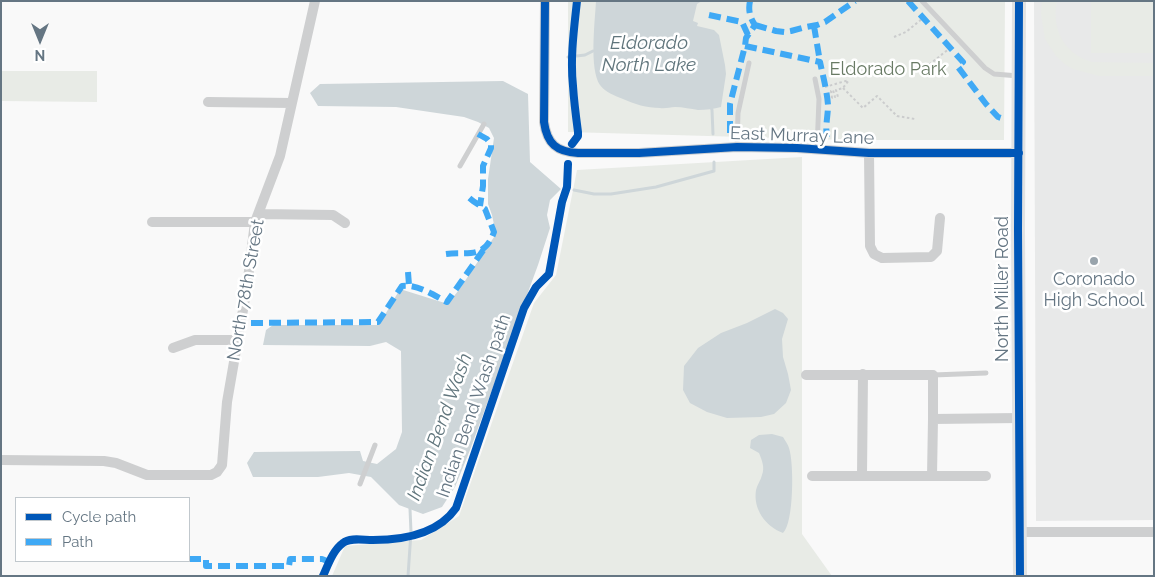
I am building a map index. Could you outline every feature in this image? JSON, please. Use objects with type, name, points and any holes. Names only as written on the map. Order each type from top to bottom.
[{"type":"street","name":"North 78th Street","points":[[1,460],[104,460],[147,475],[211,475],[217,472],[222,465],[227,402],[247,287],[256,218],[280,156],[315,1]]},
{"type":"street","name":"East Murray Lane","points":[[545,1],[544,122],[548,138],[562,151],[600,154],[674,152],[737,147],[817,149],[870,153],[1018,153]]},
{"type":"street","name":"North Miller Road","points":[[1019,1],[1020,576]]},
{"type":"street","points":[[208,102],[292,103]]},
{"type":"street","points":[[870,153],[870,246],[874,254],[882,258],[931,257],[937,251],[940,218]]},
{"type":"street","points":[[152,222],[333,215],[345,223]]},
{"type":"street","points":[[173,348],[195,340],[238,340]]},
{"type":"street","points":[[862,475],[863,374]]},
{"type":"street","points":[[806,375],[933,375],[932,476]]},
{"type":"street","points":[[933,419],[1019,418]]},
{"type":"street","points":[[812,476],[986,476]]},
{"type":"street","points":[[1020,532],[1154,532]]},
{"type":"lane","points":[[922,1],[987,69],[994,74],[1019,76]]},
{"type":"lane","points":[[737,147],[738,113],[749,63]]},
{"type":"lane","points":[[815,79],[819,99],[817,149]]},
{"type":"lane","points":[[460,166],[484,124]]},
{"type":"lane","points":[[933,375],[986,373]]},
{"type":"lane","points":[[360,484],[375,445]]},
{"type":"path","points":[[894,37],[906,32],[923,18]]},
{"type":"path","points":[[927,69],[930,64],[950,48]]},
{"type":"path","points":[[825,87],[849,80],[843,88],[836,90],[838,97],[835,97],[833,90],[831,91],[832,98],[827,99]]},
{"type":"path","points":[[843,88],[863,108],[877,96],[897,116],[915,119]]},
{"type":"shaded area","name":"Coronado High School","points":[[1034,1],[1154,1],[1154,520],[1036,521]]},
{"type":"green space","name":"Eldorado Park","points":[[568,1],[1005,1],[1004,140],[848,140],[568,132]]},
{"type":"green space","points":[[1042,1],[1057,1],[1056,21],[1058,30],[1067,47],[1074,53],[1092,62],[1154,63],[1154,76],[1099,76],[1073,69],[1066,65],[1056,56],[1045,39],[1041,14]]},
{"type":"green space","points":[[1091,1],[1154,1],[1154,53],[1091,53]]},
{"type":"green space","points":[[1,71],[97,71],[97,102],[1,101]]},
{"type":"green space","points":[[802,157],[802,534],[832,576],[332,576],[345,546],[421,540],[459,516],[534,303],[556,275],[577,170]]},
{"type":"water","name":"Eldorado North Lake","points":[[596,1],[702,1],[697,4],[693,21],[698,23],[697,26],[714,30],[719,35],[726,74],[721,107],[698,110],[678,107],[650,107],[632,103],[605,90],[600,85],[595,68]]},
{"type":"water","points":[[503,81],[528,94],[530,162],[561,189],[550,200],[547,215],[550,228],[538,265],[455,487],[442,507],[423,514],[399,505],[371,477],[349,473],[318,477],[253,477],[247,463],[254,452],[360,451],[363,461],[377,464],[396,449],[402,432],[401,351],[386,342],[370,346],[263,345],[266,330],[273,325],[379,325],[400,289],[448,304],[496,234],[488,204],[488,179],[494,138],[489,128],[464,117],[396,107],[318,106],[310,93],[320,84]]},
{"type":"water","points":[[775,309],[783,313],[788,319],[782,339],[783,357],[791,390],[786,403],[774,414],[761,417],[727,418],[707,412],[690,403],[683,390],[684,366],[698,348],[721,333]]},
{"type":"water","points":[[772,434],[783,437],[791,455],[791,505],[787,527],[783,533],[766,521],[756,504],[756,490],[763,467],[759,453],[750,448],[751,440],[759,435]]},
{"type":"waterway","points":[[568,57],[585,55],[593,51]]},
{"type":"waterway","name":"Indian Bend Wash","points":[[711,107],[713,134]]},
{"type":"waterway","name":"Indian Bend Wash","points":[[574,190],[594,194],[611,194],[656,187],[714,171],[714,162]]},
{"type":"waterway","name":"Indian Bend Wash","points":[[408,576],[411,532],[410,507]]},
{"type":"marked path","points":[[730,133],[730,104],[746,38],[755,25],[750,14],[750,1]]},
{"type":"marked path","points":[[755,25],[785,32],[817,25],[825,22],[855,1]]},
{"type":"marked path","points":[[908,1],[963,62],[958,67],[986,104],[998,117],[1006,117]]},
{"type":"marked path","points":[[709,15],[742,22],[748,35]]},
{"type":"marked path","points":[[814,26],[820,62]]},
{"type":"marked path","points":[[745,46],[820,62],[828,105],[827,137]]},
{"type":"marked path","points":[[478,134],[487,139],[491,144],[483,166],[480,206]]},
{"type":"marked path","points":[[446,254],[468,253],[480,250],[490,241],[494,232],[485,209],[466,195]]},
{"type":"marked path","points":[[251,323],[378,322],[402,286],[420,288],[447,302],[484,249]]},
{"type":"marked path","points":[[408,272],[409,285]]},
{"type":"marked path","points":[[190,559],[206,559],[206,566],[289,566],[290,559],[322,559],[330,562]]},
{"type":"cycle path","points":[[545,1],[545,130],[554,145],[564,151],[578,153],[639,153],[737,147],[797,148],[869,153],[1019,153]]},
{"type":"cycle path","points":[[572,144],[578,136],[572,65],[577,1]]},
{"type":"cycle path","points":[[1019,1],[1020,576]]},
{"type":"cycle path","name":"Indian Bend Wash path","points":[[323,576],[339,546],[346,541],[353,539],[396,539],[419,534],[440,524],[456,508],[524,308],[536,287],[549,274],[562,202],[567,187],[568,164]]},
{"type":"place","name":"Coronado High School","points":[[1094,261]]}]
